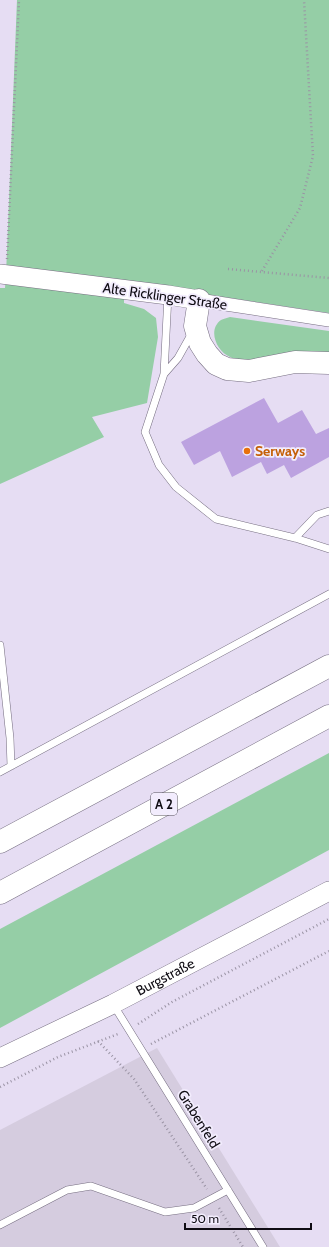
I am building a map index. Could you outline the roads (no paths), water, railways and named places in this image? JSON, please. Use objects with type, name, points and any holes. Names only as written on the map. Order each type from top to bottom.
[{"type":"highway","points":[[199,300],[195,326],[200,343],[216,364],[226,369],[249,371],[295,362],[329,363]]},
{"type":"highway","points":[[0,842],[329,666]]},
{"type":"highway","name":"A 2","points":[[0,893],[329,716]]},
{"type":"street","name":"Alte Ricklinger Straße","points":[[3,269],[329,320]]},
{"type":"street","name":"Burgstraße","points":[[0,1058],[113,1004],[329,891]]},
{"type":"lane","points":[[168,295],[164,374],[145,432],[159,465],[176,487],[216,519],[295,538],[329,549]]},
{"type":"lane","points":[[164,374],[178,358],[195,326]]},
{"type":"lane","points":[[295,538],[317,515],[329,511]]},
{"type":"lane","points":[[0,772],[329,594]]},
{"type":"lane","points":[[0,646],[10,738],[11,766]]},
{"type":"lane","name":"Grabenfeld","points":[[113,1004],[263,1247]]},
{"type":"lane","points":[[0,1225],[67,1190],[91,1186],[165,1212],[194,1208],[228,1190]]},
{"type":"place","name":"Serways","points":[[247,451]]}]
